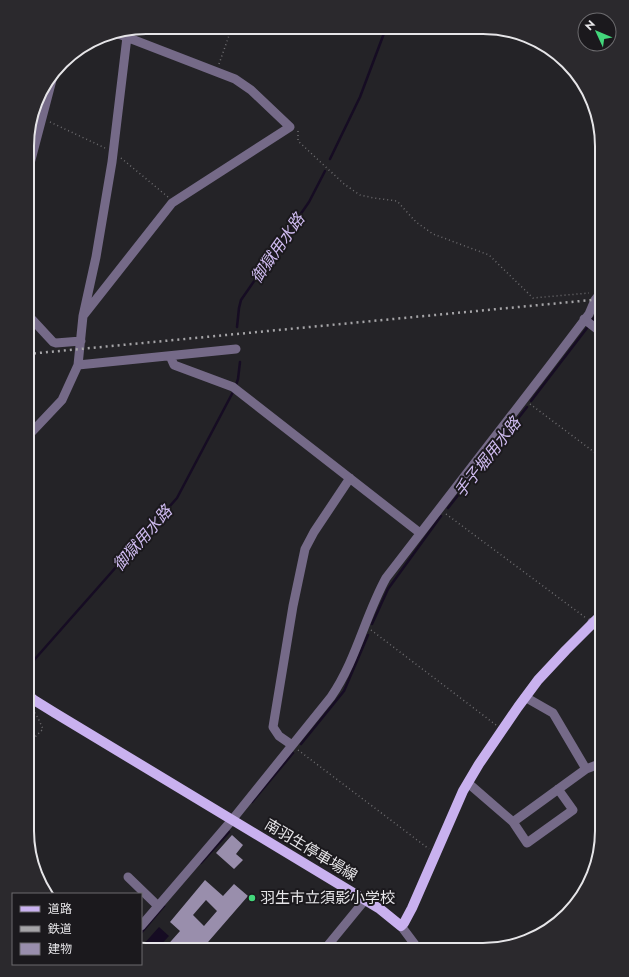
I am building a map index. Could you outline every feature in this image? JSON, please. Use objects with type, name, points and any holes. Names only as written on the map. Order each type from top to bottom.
[{"type":"main road","points":[[401,926],[407,917],[463,791],[468,783],[503,728],[525,697],[548,668],[595,619]]},
{"type":"main road","name":"南羽生停車場線","points":[[34,699],[365,900],[386,913],[401,926]]},
{"type":"street","points":[[34,430],[62,400],[78,365],[83,316],[96,257],[113,152],[129,35]]},
{"type":"street","points":[[83,316],[174,202],[290,127],[246,87],[235,79],[131,35]]},
{"type":"street","points":[[34,148],[50,89]]},
{"type":"street","points":[[142,925],[232,820],[338,687],[343,679],[374,602],[386,578],[589,314],[595,300]]},
{"type":"street","points":[[584,320],[595,326]]},
{"type":"street","points":[[34,321],[53,342],[81,341]]},
{"type":"street","points":[[78,365],[236,349]]},
{"type":"street","points":[[170,356],[174,365],[238,391],[420,533]]},
{"type":"street","points":[[292,745],[279,736],[273,727],[293,606],[305,549],[314,532],[350,478]]},
{"type":"street","points":[[592,622],[595,625]]},
{"type":"street","points":[[525,697],[553,713],[586,769]]},
{"type":"street","points":[[513,822],[586,769],[595,766]]},
{"type":"street","points":[[468,783],[513,822],[527,843],[573,810],[558,789]]},
{"type":"street","points":[[128,877],[158,906]]},
{"type":"street","points":[[330,943],[365,900]]},
{"type":"street","points":[[401,926],[414,943]]},
{"type":"path","points":[[216,72],[230,34]]},
{"type":"path","points":[[42,118],[113,152],[174,202]]},
{"type":"path","points":[[290,127],[298,130],[298,141],[344,184],[360,194],[374,198],[397,201],[416,222],[433,234],[489,255],[533,298],[595,292]]},
{"type":"path","points":[[524,400],[595,453]]},
{"type":"path","points":[[439,509],[592,622]]},
{"type":"path","points":[[364,627],[371,630],[490,720],[503,728]]},
{"type":"path","points":[[34,712],[43,729],[34,738]]},
{"type":"path","points":[[292,745],[435,854]]},
{"type":"shaded area","points":[[159,927],[169,936],[163,943],[145,943]]},
{"type":"building","points":[[232,835],[243,845],[236,854],[243,860],[234,869],[216,853]]},
{"type":"building","points":[[205,880],[223,896],[234,884],[248,896],[207,943],[169,943],[180,931],[170,922]],"holes":[[[206,900],[217,911],[204,926],[193,915]]]},
{"type":"waterway","name":"御獄用水路","points":[[330,159],[360,97],[384,34]]},
{"type":"waterway","name":"御獄用水路","points":[[237,327],[241,300],[309,202],[325,171]]},
{"type":"waterway","name":"手子堀用水路","points":[[592,321],[595,317]]},
{"type":"waterway","name":"手子堀用水路","points":[[531,401],[587,328]]},
{"type":"waterway","name":"御獄用水路","points":[[236,385],[240,362]]},
{"type":"waterway","name":"御獄用水路","points":[[34,660],[177,498],[233,392]]},
{"type":"waterway","name":"手子堀用水路","points":[[448,508],[527,407]]},
{"type":"waterway","name":"手子堀用水路","points":[[372,624],[388,589],[441,516]]},
{"type":"waterway","name":"手子堀用水路","points":[[301,744],[344,691],[368,635]]},
{"type":"waterway","name":"手子堀用水路","points":[[252,802],[293,753]]},
{"type":"waterway","name":"手子堀用水路","points":[[201,863],[229,832]]},
{"type":"waterway","name":"手子堀用水路","points":[[142,932],[164,906]]},
{"type":"railway","points":[[34,353],[595,300]]},
{"type":"place","name":"羽生市立須影小学校","points":[[252,898]]}]
